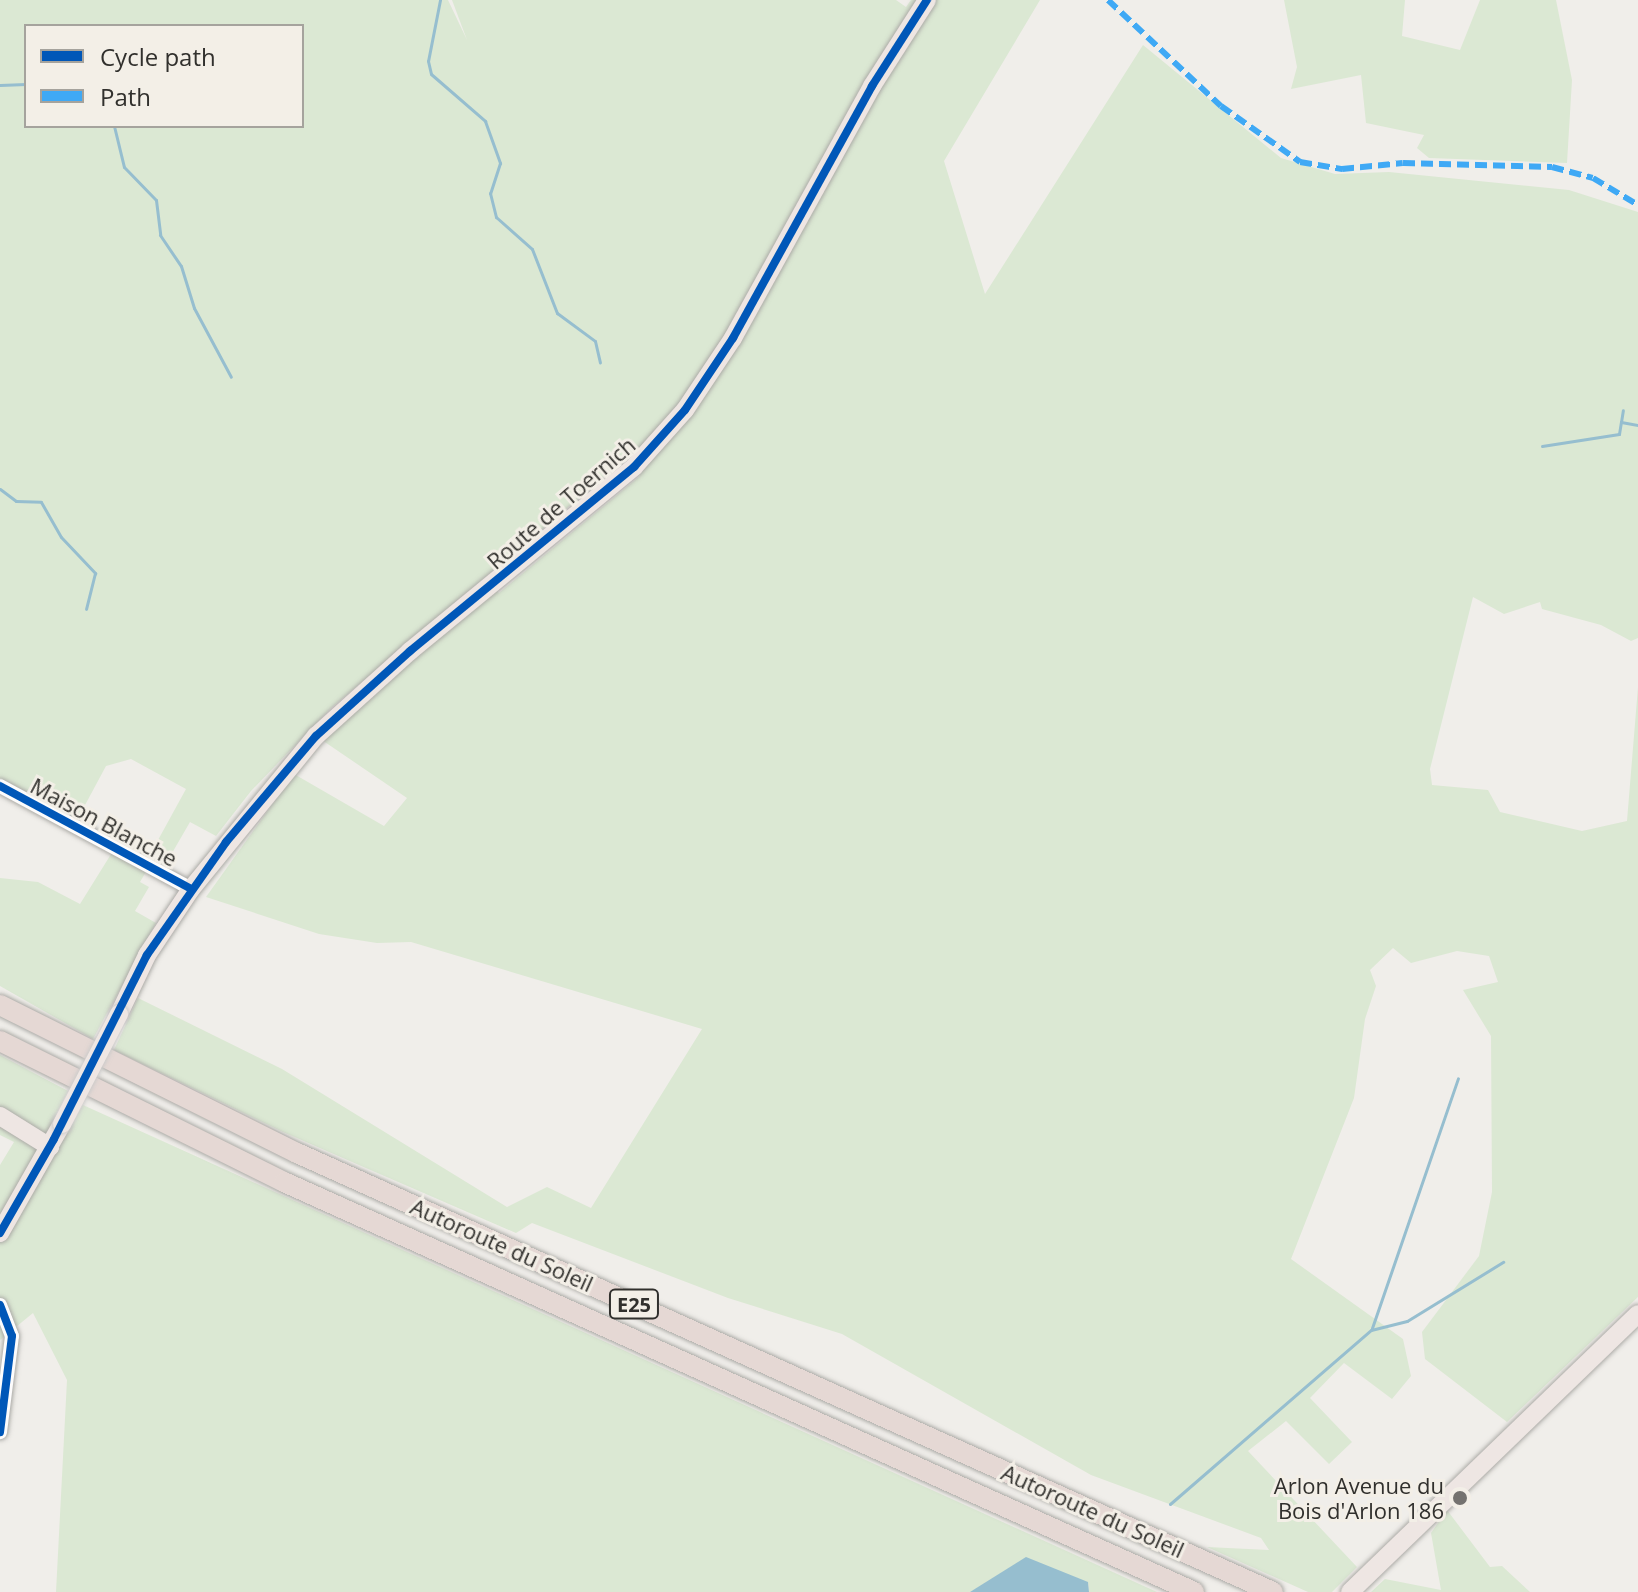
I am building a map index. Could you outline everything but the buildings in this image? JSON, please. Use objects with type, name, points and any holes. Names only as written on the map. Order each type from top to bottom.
[{"type":"highway","name":"Autoroute du Soleil","points":[[0,1005],[297,1153],[1273,1592]]},
{"type":"highway","name":"Autoroute du Soleil","points":[[0,1041],[270,1176],[1194,1592]]},
{"type":"main road","name":"Route de Toernich","points":[[50,1147],[147,955],[191,889],[316,736],[410,651],[634,467],[685,410],[733,338],[872,86],[927,0]]},
{"type":"main road","points":[[0,1116],[50,1147],[0,1233]]},
{"type":"main road","points":[[1350,1592],[1638,1314]]},
{"type":"street","name":"Maison Blanche","points":[[0,786],[191,889]]},
{"type":"street","points":[[0,1305],[12,1336],[0,1432]]},
{"type":"green space","points":[[0,0],[448,0],[467,40],[452,0],[896,0],[906,7],[911,0],[1040,0],[944,161],[985,294],[1143,45],[1281,158],[1335,174],[1389,172],[1569,190],[1638,212],[1638,638],[1631,641],[1601,625],[1542,609],[1540,602],[1504,614],[1473,597],[1430,769],[1432,785],[1488,790],[1500,812],[1582,831],[1627,821],[1638,687],[1638,1297],[1507,1422],[1425,1359],[1422,1332],[1479,1256],[1492,1192],[1491,1036],[1463,990],[1498,982],[1489,956],[1457,951],[1411,963],[1393,948],[1370,970],[1376,986],[1365,1019],[1354,1098],[1291,1259],[1403,1339],[1411,1376],[1392,1399],[1344,1363],[1310,1398],[1352,1442],[1329,1464],[1286,1421],[1248,1451],[1357,1567],[1332,1592],[1308,1592],[1207,1547],[1269,1550],[1261,1538],[1091,1475],[842,1334],[728,1298],[532,1223],[516,1233],[283,1132],[114,1050],[138,998],[282,1069],[507,1207],[547,1187],[591,1208],[702,1029],[411,942],[377,943],[319,934],[206,897],[294,774],[384,826],[407,798],[316,736],[492,585],[499,593],[640,476],[632,453],[331,708],[251,791],[216,836],[190,822],[168,860],[152,851],[186,789],[131,759],[106,766],[77,820],[0,780]]},
{"type":"green space","points":[[1284,0],[1405,0],[1402,36],[1460,50],[1480,0],[1556,0],[1572,80],[1567,163],[1429,158],[1417,148],[1424,135],[1366,123],[1361,75],[1291,89],[1297,67]]},
{"type":"green space","points":[[113,851],[147,870],[140,882],[149,887],[135,911],[156,923],[93,1039],[0,986],[0,878],[38,882],[80,904]]},
{"type":"green space","points":[[0,1055],[68,1091],[54,1118],[70,1128],[83,1105],[1157,1592],[1089,1592],[1088,1582],[988,1583],[970,1592],[56,1592],[67,1380],[33,1313],[0,1340],[0,1165],[14,1142],[0,1135]]},
{"type":"green space","points":[[1447,1510],[1490,1567],[1502,1566],[1530,1592],[1371,1592],[1385,1579],[1441,1590],[1431,1533]]},
{"type":"water","points":[[1026,1557],[1088,1582],[1089,1592],[970,1592]]},
{"type":"waterway","points":[[440,0],[428,61],[431,74],[485,121],[500,163],[490,193],[496,217],[532,249],[557,313],[595,341],[600,362]]},
{"type":"waterway","points":[[0,85],[24,84]]},
{"type":"waterway","points":[[114,128],[124,167],[156,200],[160,235],[181,266],[194,308],[231,377]]},
{"type":"waterway","points":[[1621,422],[1623,410]]},
{"type":"waterway","points":[[1542,446],[1619,434],[1621,422],[1638,425]]},
{"type":"waterway","points":[[0,489],[16,501],[41,502],[61,537],[95,573],[86,609]]},
{"type":"waterway","points":[[1372,1328],[1458,1078]]},
{"type":"waterway","points":[[1170,1504],[1371,1330],[1407,1321],[1503,1262]]},
{"type":"marked path","points":[[1108,0],[1221,106],[1300,162],[1342,169],[1403,163],[1552,167],[1593,178],[1638,205]]},
{"type":"cycle path","points":[[0,1233],[54,1139],[147,955],[226,842],[316,736],[410,651],[634,467],[685,410],[733,338],[872,86],[927,0]]},
{"type":"cycle path","points":[[0,786],[191,889]]},
{"type":"cycle path","points":[[0,1305],[12,1336],[0,1432]]},
{"type":"place","name":"Arlon Avenue du Bois d'Arlon 186","points":[[1460,1498]]}]
